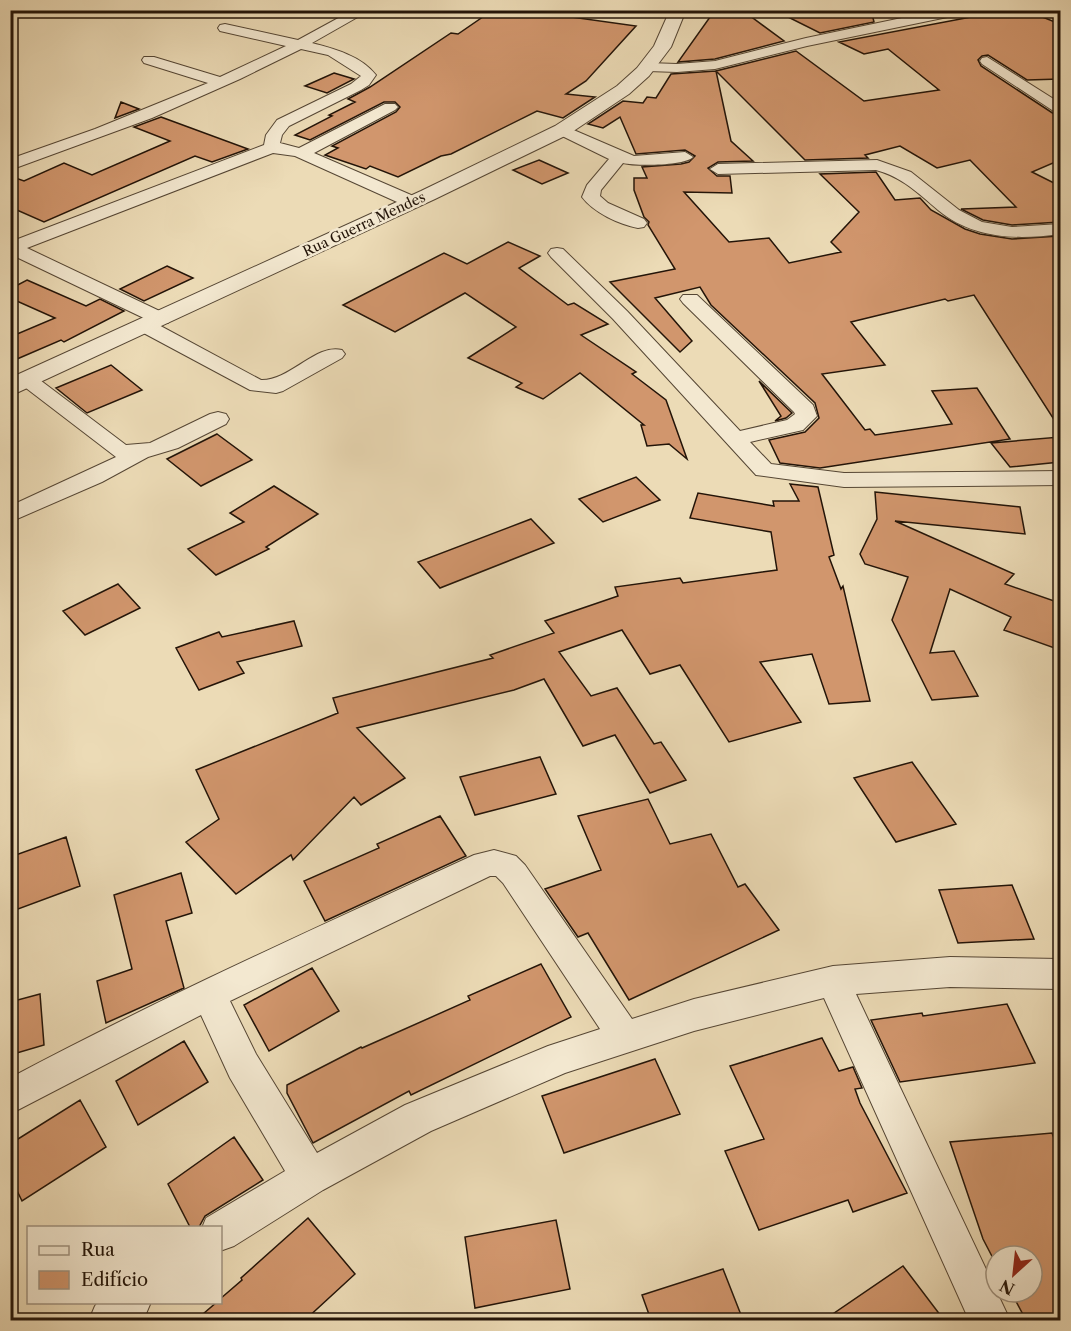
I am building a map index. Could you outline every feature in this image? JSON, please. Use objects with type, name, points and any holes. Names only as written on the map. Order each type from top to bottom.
[{"type":"street","points":[[10,165],[155,111],[299,45],[364,10]]},
{"type":"street","name":"Rua Guerra Mendes","points":[[20,384],[562,130],[623,90],[648,67],[662,47],[678,10]]},
{"type":"street","points":[[648,67],[677,68],[715,65],[798,44],[962,10]]},
{"type":"street","points":[[225,28],[321,49],[345,58],[369,75],[356,87],[283,123],[274,135],[271,148]]},
{"type":"street","points":[[149,60],[220,82]]},
{"type":"street","points":[[987,61],[1060,109]]},
{"type":"street","points":[[301,153],[390,107]]},
{"type":"street","points":[[562,130],[619,157],[654,161],[685,157]]},
{"type":"street","points":[[11,247],[271,148],[282,148],[301,153],[412,202]]},
{"type":"street","points":[[619,157],[593,189],[591,197],[602,207],[638,223]]},
{"type":"street","points":[[718,169],[877,165],[911,176],[964,221],[978,227],[1008,231],[1060,228]]},
{"type":"street","points":[[11,247],[153,323],[258,386],[276,387],[335,354]]},
{"type":"street","points":[[557,253],[620,315],[764,470],[821,477],[879,480],[1060,478]]},
{"type":"street","points":[[690,299],[805,410],[806,416],[795,425],[735,440]]},
{"type":"street","points":[[20,384],[120,451],[140,453]]},
{"type":"street","points":[[10,515],[94,477],[140,453],[218,419]]},
{"type":"street","points":[[10,1097],[91,1052],[209,994],[485,864],[501,862],[514,874],[625,1037]]},
{"type":"street","points":[[222,1231],[310,1177],[418,1118],[560,1058],[694,1015],[833,981],[950,972],[1060,974]]},
{"type":"street","points":[[833,981],[990,1320]]},
{"type":"street","points":[[209,994],[243,1066],[310,1177]]},
{"type":"street","points":[[109,1320],[129,1304]]},
{"type":"building","points":[[493,10],[521,10],[636,26],[586,81],[566,94],[595,97],[563,118],[537,111],[451,154],[441,156],[398,177],[370,166],[366,169],[325,155],[338,148],[332,146],[396,112],[400,107],[395,102],[384,102],[310,140],[295,135],[355,102],[348,99],[451,33],[458,34]]},
{"type":"building","points":[[715,10],[742,10],[784,41],[715,59],[678,62]]},
{"type":"building","points":[[774,10],[871,10],[874,22],[820,33]]},
{"type":"building","points":[[1008,10],[1025,10],[1060,24],[1060,79],[1027,80],[988,55],[978,60],[981,66],[1060,116],[1060,160],[1032,172],[1060,186],[1060,222],[1012,225],[983,220],[961,209],[1016,207],[970,160],[937,168],[900,146],[865,155],[868,158],[805,160],[716,71],[796,51],[864,101],[939,90],[888,49],[864,54],[839,42]]},
{"type":"building","points":[[716,71],[731,141],[753,161],[718,162],[708,168],[717,176],[730,176],[732,193],[684,192],[729,242],[769,238],[789,263],[841,252],[831,242],[859,212],[820,174],[876,172],[895,200],[920,198],[931,210],[965,229],[1012,239],[1060,236],[1060,429],[974,295],[948,301],[945,299],[851,322],[885,365],[822,374],[865,430],[870,429],[875,435],[952,424],[932,391],[977,388],[1010,439],[820,468],[780,463],[769,440],[805,432],[819,418],[815,403],[711,305],[700,287],[655,298],[692,341],[680,352],[610,282],[675,269],[644,217],[634,190],[634,178],[647,178],[642,167],[681,164],[689,162],[695,156],[685,150],[636,154],[620,117],[603,128],[588,124],[623,101],[643,103],[647,97],[656,98],[671,74]]},
{"type":"building","points":[[334,73],[354,79],[327,93],[305,86]]},
{"type":"building","points":[[121,102],[139,109],[115,118]]},
{"type":"building","points":[[161,117],[248,149],[212,162],[195,156],[44,222],[10,207],[10,176],[24,181],[64,163],[92,175],[170,141],[134,127]]},
{"type":"building","points":[[539,160],[568,173],[542,184],[513,170]]},
{"type":"building","points":[[508,242],[540,256],[519,268],[568,305],[574,303],[608,324],[581,335],[636,372],[632,374],[666,400],[687,459],[669,444],[647,446],[641,425],[644,425],[580,373],[543,399],[516,387],[522,383],[468,358],[516,327],[465,293],[395,332],[343,305],[444,253],[467,264]]},
{"type":"building","points":[[167,266],[193,278],[144,301],[120,289]]},
{"type":"building","points":[[27,280],[86,306],[100,299],[124,311],[64,342],[61,340],[10,362],[10,337],[55,318],[10,298],[10,289]]},
{"type":"building","points":[[111,365],[142,390],[87,413],[56,388]]},
{"type":"building","points":[[759,381],[792,413],[786,418],[775,421],[781,416]]},
{"type":"building","points":[[217,434],[252,460],[201,486],[167,459]]},
{"type":"building","points":[[1060,437],[1060,462],[1010,467],[991,443]]},
{"type":"building","points":[[636,477],[660,500],[603,522],[579,499]]},
{"type":"building","points":[[790,484],[818,487],[834,555],[829,557],[841,589],[843,586],[870,701],[829,704],[812,654],[760,662],[801,722],[729,742],[680,665],[650,674],[622,630],[559,652],[591,696],[617,688],[654,744],[661,742],[686,780],[650,793],[615,735],[583,746],[544,679],[514,690],[357,728],[405,778],[361,805],[354,797],[293,860],[291,855],[236,894],[186,842],[219,819],[196,770],[338,713],[333,698],[493,658],[490,655],[554,633],[545,621],[618,596],[615,587],[680,578],[683,583],[777,570],[771,532],[690,518],[698,493],[774,506],[773,501],[799,501]]},
{"type":"building","points":[[274,486],[318,514],[266,547],[269,549],[216,575],[188,549],[244,522],[230,513]]},
{"type":"building","points":[[875,492],[1020,507],[1025,534],[895,521],[1014,574],[1005,584],[1060,603],[1060,650],[1004,630],[1011,617],[950,589],[930,653],[954,651],[978,696],[932,700],[892,620],[908,577],[865,564],[860,554],[877,519]]},
{"type":"building","points":[[531,519],[554,543],[440,588],[418,562]]},
{"type":"building","points":[[118,584],[140,608],[85,635],[63,611]]},
{"type":"building","points":[[294,621],[302,646],[237,662],[244,673],[199,690],[176,648],[219,632],[222,637]]},
{"type":"building","points":[[540,757],[556,794],[475,815],[460,777]]},
{"type":"building","points":[[912,762],[956,824],[896,842],[854,778]]},
{"type":"building","points":[[648,799],[670,844],[711,834],[738,887],[745,884],[779,930],[629,1000],[588,933],[578,937],[545,889],[601,870],[578,816]]},
{"type":"building","points":[[440,816],[466,856],[325,921],[304,881],[379,848],[377,844]]},
{"type":"building","points":[[66,837],[80,886],[10,912],[10,857]]},
{"type":"building","points":[[181,873],[192,913],[166,921],[184,988],[106,1023],[97,981],[132,969],[114,895]]},
{"type":"building","points":[[1012,885],[1034,939],[958,943],[939,890]]},
{"type":"building","points":[[541,964],[571,1017],[411,1095],[409,1091],[313,1143],[287,1093],[287,1085],[361,1047],[470,1000],[468,996]]},
{"type":"building","points":[[312,968],[339,1011],[269,1051],[244,1005]]},
{"type":"building","points":[[40,994],[44,1045],[10,1055],[10,1002]]},
{"type":"building","points":[[1007,1004],[1035,1063],[900,1082],[871,1020],[922,1013],[923,1016]]},
{"type":"building","points":[[822,1038],[839,1071],[853,1067],[862,1088],[855,1089],[860,1103],[907,1193],[853,1212],[848,1200],[759,1230],[725,1151],[764,1139],[730,1066]]},
{"type":"building","points":[[184,1041],[208,1082],[138,1125],[116,1081]]},
{"type":"building","points":[[655,1059],[680,1114],[564,1153],[542,1096]]},
{"type":"building","points":[[80,1100],[106,1147],[22,1201],[10,1176],[10,1144]]},
{"type":"building","points":[[1052,1133],[1060,1154],[1060,1320],[1026,1320],[1017,1304],[1044,1304],[1044,1244],[986,1244],[950,1142]]},
{"type":"building","points":[[234,1137],[263,1180],[205,1216],[200,1226],[189,1226],[168,1184]]},
{"type":"building","points":[[308,1218],[355,1274],[305,1320],[196,1320],[215,1304],[222,1304],[222,1297],[242,1280],[241,1278]]},
{"type":"building","points":[[556,1220],[570,1289],[475,1308],[465,1237]]},
{"type":"building","points":[[903,1266],[944,1320],[824,1320]]},
{"type":"building","points":[[723,1269],[743,1320],[651,1320],[642,1295]]}]
